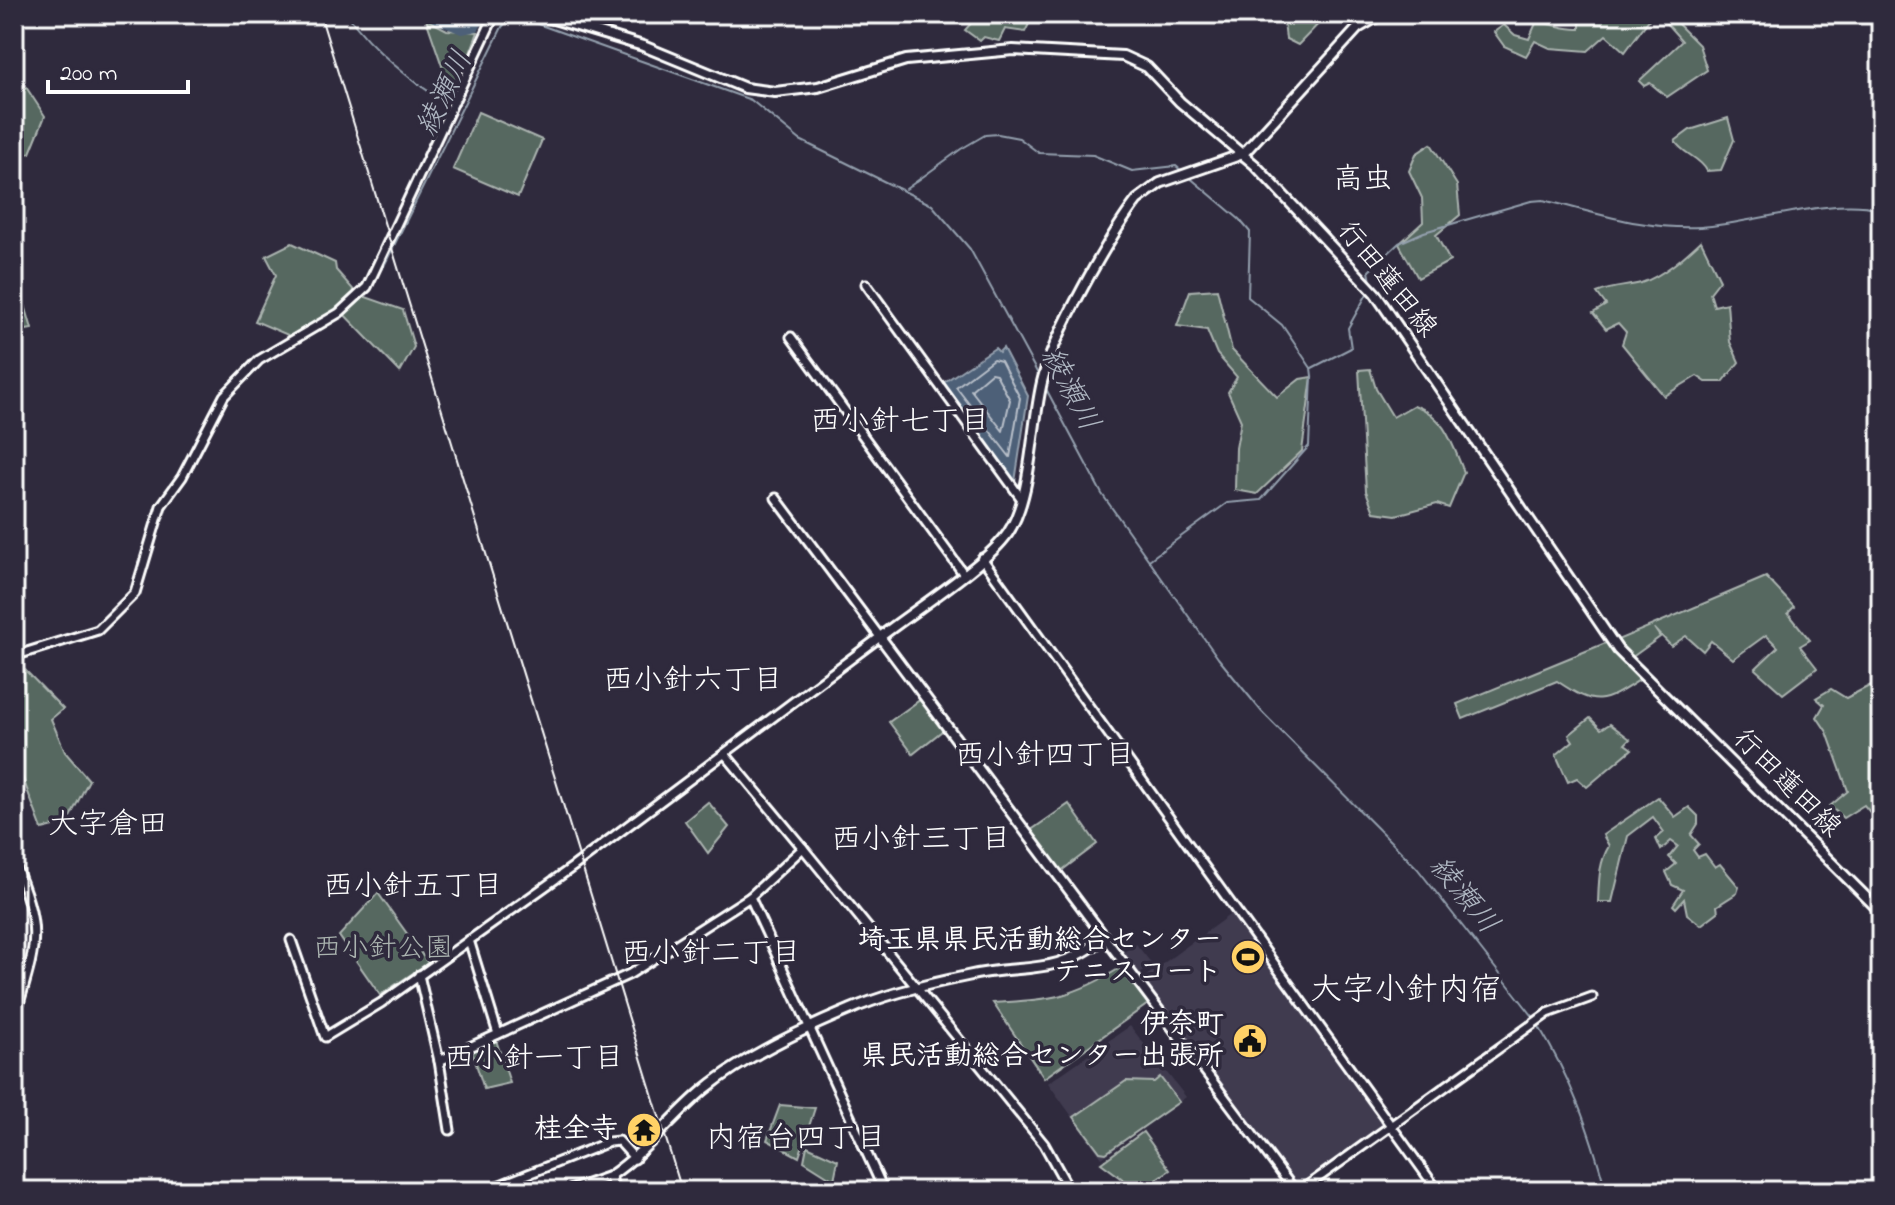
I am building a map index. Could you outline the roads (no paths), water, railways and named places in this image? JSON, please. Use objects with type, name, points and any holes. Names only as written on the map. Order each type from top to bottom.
[{"type":"main road","name":"行田蓮田線","points":[[537,14],[643,46],[745,88],[775,92],[818,87],[918,59],[1013,50],[1123,56],[1147,67],[1180,102],[1243,154],[1392,314],[1618,650],[1881,912]]},
{"type":"main road","points":[[615,1191],[610,1176],[635,1159],[703,1091],[740,1065],[811,1028],[857,1007],[969,975],[1056,966],[1079,956],[1105,938],[880,637],[982,558],[1008,533],[1021,498],[1039,394],[1059,335],[1137,200],[1160,183],[1243,154],[1358,28],[1382,14]]},
{"type":"street","points":[[14,656],[98,630],[135,593],[161,506],[182,477],[224,396],[259,360],[339,313],[367,287],[495,14]]},
{"type":"street","points":[[866,284],[1021,498]]},
{"type":"street","points":[[791,337],[963,573]]},
{"type":"street","points":[[291,940],[325,1037],[469,940],[880,637],[776,498]]},
{"type":"street","points":[[982,558],[1438,1191]]},
{"type":"street","points":[[725,754],[1044,1144],[1070,1191]]},
{"type":"street","points":[[439,1061],[630,974],[750,897],[803,848]]},
{"type":"street","points":[[14,863],[32,906],[36,929],[14,1021]]},
{"type":"street","points":[[750,897],[884,1191]]},
{"type":"street","points":[[1105,938],[1298,1191],[1537,1021],[1567,1004],[1592,997]]},
{"type":"street","points":[[469,940],[498,1034]]},
{"type":"street","points":[[419,975],[439,1061],[450,1130]]},
{"type":"street","points":[[485,1191],[609,1142],[619,1141],[635,1159]]},
{"type":"street","points":[[567,1191],[610,1176]]},
{"type":"street","points":[[14,1180],[22,1191]]},
{"type":"water","points":[[995,348],[999,352],[1003,348],[1028,396],[1015,482],[943,383]]},
{"type":"waterway","points":[[347,14],[394,65],[450,105]]},
{"type":"waterway","points":[[425,14],[462,30],[476,27],[482,14]]},
{"type":"waterway","name":"綾瀬川","points":[[383,268],[502,27],[509,19],[518,17],[751,100],[800,140],[932,205],[970,249],[1039,376]]},
{"type":"waterway","points":[[906,189],[961,149],[985,135],[998,134],[1019,138],[1039,153],[1093,155],[1132,171],[1176,166],[1183,172]]},
{"type":"waterway","points":[[1149,560],[1227,503],[1261,500],[1309,446],[1311,368],[1282,325],[1248,297],[1250,232],[1188,176]]},
{"type":"waterway","points":[[1371,282],[1369,271],[1399,243],[1424,232],[1531,201],[1543,200],[1621,220],[1680,227],[1721,225],[1816,208],[1860,206],[1879,209]]},
{"type":"waterway","points":[[1881,205],[1874,234],[1881,301]]},
{"type":"waterway","points":[[1881,205],[1874,234],[1881,301]]},
{"type":"waterway","points":[[1312,368],[1351,348],[1348,328],[1368,292]]},
{"type":"waterway","name":"綾瀬川","points":[[1044,385],[1102,494],[1218,658],[1262,712],[1417,868],[1535,1019]]},
{"type":"waterway","name":"綾瀬川","points":[[1538,1025],[1578,1105],[1606,1191]]},
{"type":"tram line","points":[[673,1186],[674,1191]]},
{"type":"railway","points":[[320,14],[682,1191]]},
{"type":"place","name":"埼玉県県民活動総合センター テニスコート","points":[[1248,957]]},
{"type":"place","name":"伊奈町 県民活動総合センター出張所","points":[[1250,1041]]},
{"type":"place","name":"桂全寺","points":[[644,1130]]},
{"type":"district","name":"高虫","points":[[1363,181]]},
{"type":"district","name":"西小針七丁目","points":[[900,423]]},
{"type":"district","name":"西小針六丁目","points":[[693,682]]},
{"type":"district","name":"西小針四丁目","points":[[1045,757]]},
{"type":"district","name":"大字倉田","points":[[108,826]]},
{"type":"district","name":"西小針三丁目","points":[[921,841]]},
{"type":"district","name":"西小針五丁目","points":[[413,888]]},
{"type":"district","name":"西小針二丁目","points":[[711,955]]},
{"type":"district","name":"大字小針内宿","points":[[1406,991]]},
{"type":"district","name":"西小針一丁目","points":[[534,1060]]},
{"type":"district","name":"内宿台四丁目","points":[[796,1140]]},
{"type":"park label","name":"西小針公園","points":[[383,949]]}]
